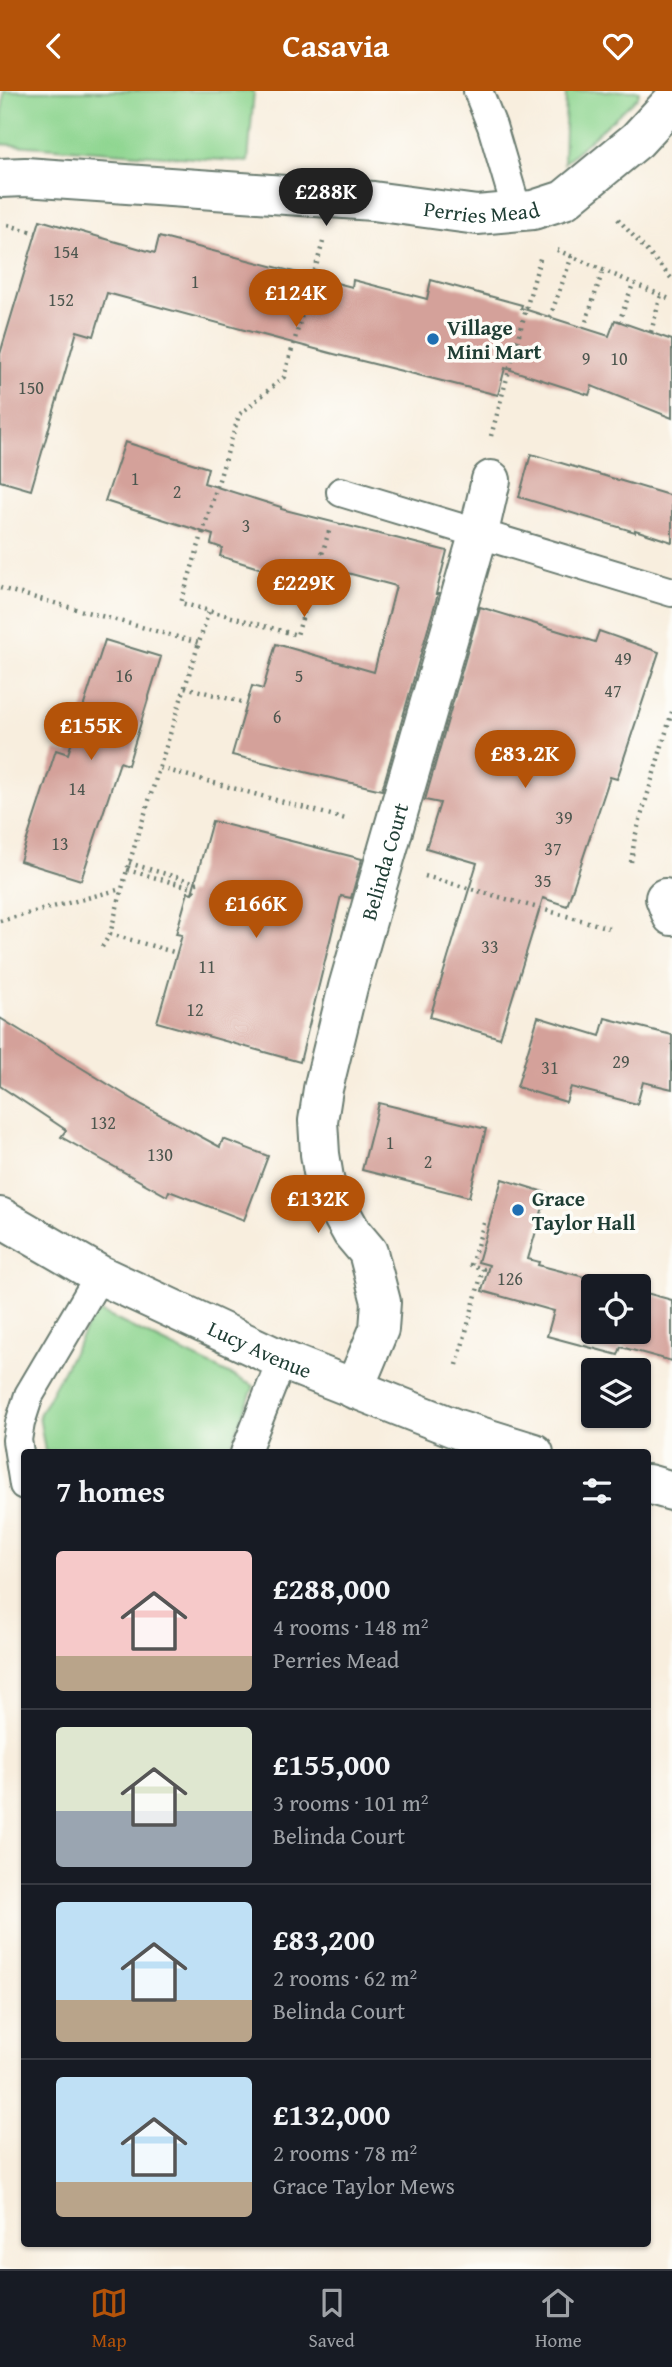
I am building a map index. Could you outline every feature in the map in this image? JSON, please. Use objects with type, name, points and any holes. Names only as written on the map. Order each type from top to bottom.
[{"type":"street","name":"Perries Mead","points":[[0,178],[25,177],[373,201],[477,215],[533,210],[564,200],[638,141],[672,102]]},
{"type":"street","name":"Belinda Court","points":[[354,1389],[379,1329],[381,1302],[368,1252],[352,1233],[325,1184],[318,1121],[323,1089],[348,987],[479,532],[491,480]]},
{"type":"street","name":"Lucy Avenue","points":[[0,1217],[100,1275],[282,1360],[457,1429],[521,1449]]},
{"type":"street","points":[[651,1485],[672,1491]]},
{"type":"lane","points":[[478,91],[492,126],[517,211]]},
{"type":"lane","points":[[341,492],[672,592]]},
{"type":"lane","points":[[21,1466],[17,1440],[29,1395],[100,1275]]},
{"type":"lane","points":[[247,1449],[282,1360]]},
{"type":"path","points":[[618,219],[672,279]]},
{"type":"path","points":[[0,223],[36,233]]},
{"type":"path","points":[[324,237],[284,377],[239,415],[181,603],[297,635],[341,492]]},
{"type":"path","points":[[555,249],[672,300]]},
{"type":"path","points":[[491,480],[484,460],[542,250]]},
{"type":"path","points":[[550,317],[572,256]]},
{"type":"path","points":[[584,328],[603,270]]},
{"type":"path","points":[[619,322],[633,283]]},
{"type":"path","points":[[651,332],[661,295]]},
{"type":"path","points":[[0,588],[199,643]]},
{"type":"path","points":[[102,947],[110,935],[121,889],[209,611]]},
{"type":"path","points":[[186,687],[246,703]]},
{"type":"path","points":[[631,862],[635,837],[672,712]]},
{"type":"path","points":[[160,768],[609,928]]},
{"type":"path","points":[[130,863],[196,883],[203,882]]},
{"type":"path","points":[[127,870],[190,887],[197,895]]},
{"type":"path","points":[[0,921],[121,889]]},
{"type":"path","points":[[110,935],[177,953]]},
{"type":"path","points":[[457,1365],[483,1269],[471,1265],[484,1223]]},
{"type":"green space","points":[[4,91],[254,91],[248,162],[0,144]]},
{"type":"green space","points":[[566,91],[639,91],[638,97],[564,163]]},
{"type":"green space","points":[[96,1310],[254,1386],[229,1449],[45,1449],[39,1415]]},
{"type":"building","points":[[40,220],[155,253],[159,237],[352,287],[353,280],[427,299],[431,280],[522,305],[521,308],[609,336],[615,320],[672,340],[672,418],[592,386],[589,395],[505,368],[498,395],[107,293],[94,336],[77,331],[31,490],[0,481],[0,354]]},
{"type":"building","points":[[125,442],[208,468],[204,483],[281,509],[447,551],[438,594],[382,790],[232,755],[252,686],[263,689],[276,644],[374,672],[396,586],[310,563],[304,582],[220,556],[222,548],[211,544],[213,535],[105,501]]},
{"type":"building","points":[[531,454],[672,496],[672,542],[519,497]]},
{"type":"building","points":[[480,607],[595,642],[599,631],[659,652],[617,779],[610,777],[567,906],[543,898],[500,1038],[430,1017],[477,863],[426,848],[440,803],[425,800]]},
{"type":"building","points":[[105,640],[161,657],[128,765],[120,762],[81,880],[20,861],[56,750],[68,754]]},
{"type":"building","points":[[212,821],[362,859],[351,898],[341,896],[300,1062],[157,1022],[182,935],[176,934],[188,892],[192,893]]},
{"type":"building","points":[[538,1017],[600,1036],[605,1018],[672,1035],[672,1089],[643,1082],[637,1104],[571,1087],[566,1102],[517,1087]]},
{"type":"building","points":[[0,1018],[142,1105],[220,1147],[223,1139],[268,1156],[244,1220],[169,1191],[167,1196],[61,1137],[66,1130],[0,1086]]},
{"type":"building","points":[[379,1103],[486,1129],[469,1197],[362,1170]]},
{"type":"building","points":[[502,1179],[547,1193],[528,1259],[539,1262],[538,1265],[581,1276],[581,1344],[651,1344],[651,1294],[672,1300],[672,1361],[621,1347],[618,1355],[547,1336],[554,1311],[482,1291],[489,1265],[478,1262]]},
{"type":"place","name":"Village Mini Mart","points":[[433,339]]},
{"type":"place","name":"Grace Taylor Hall","points":[[518,1210]]}]
